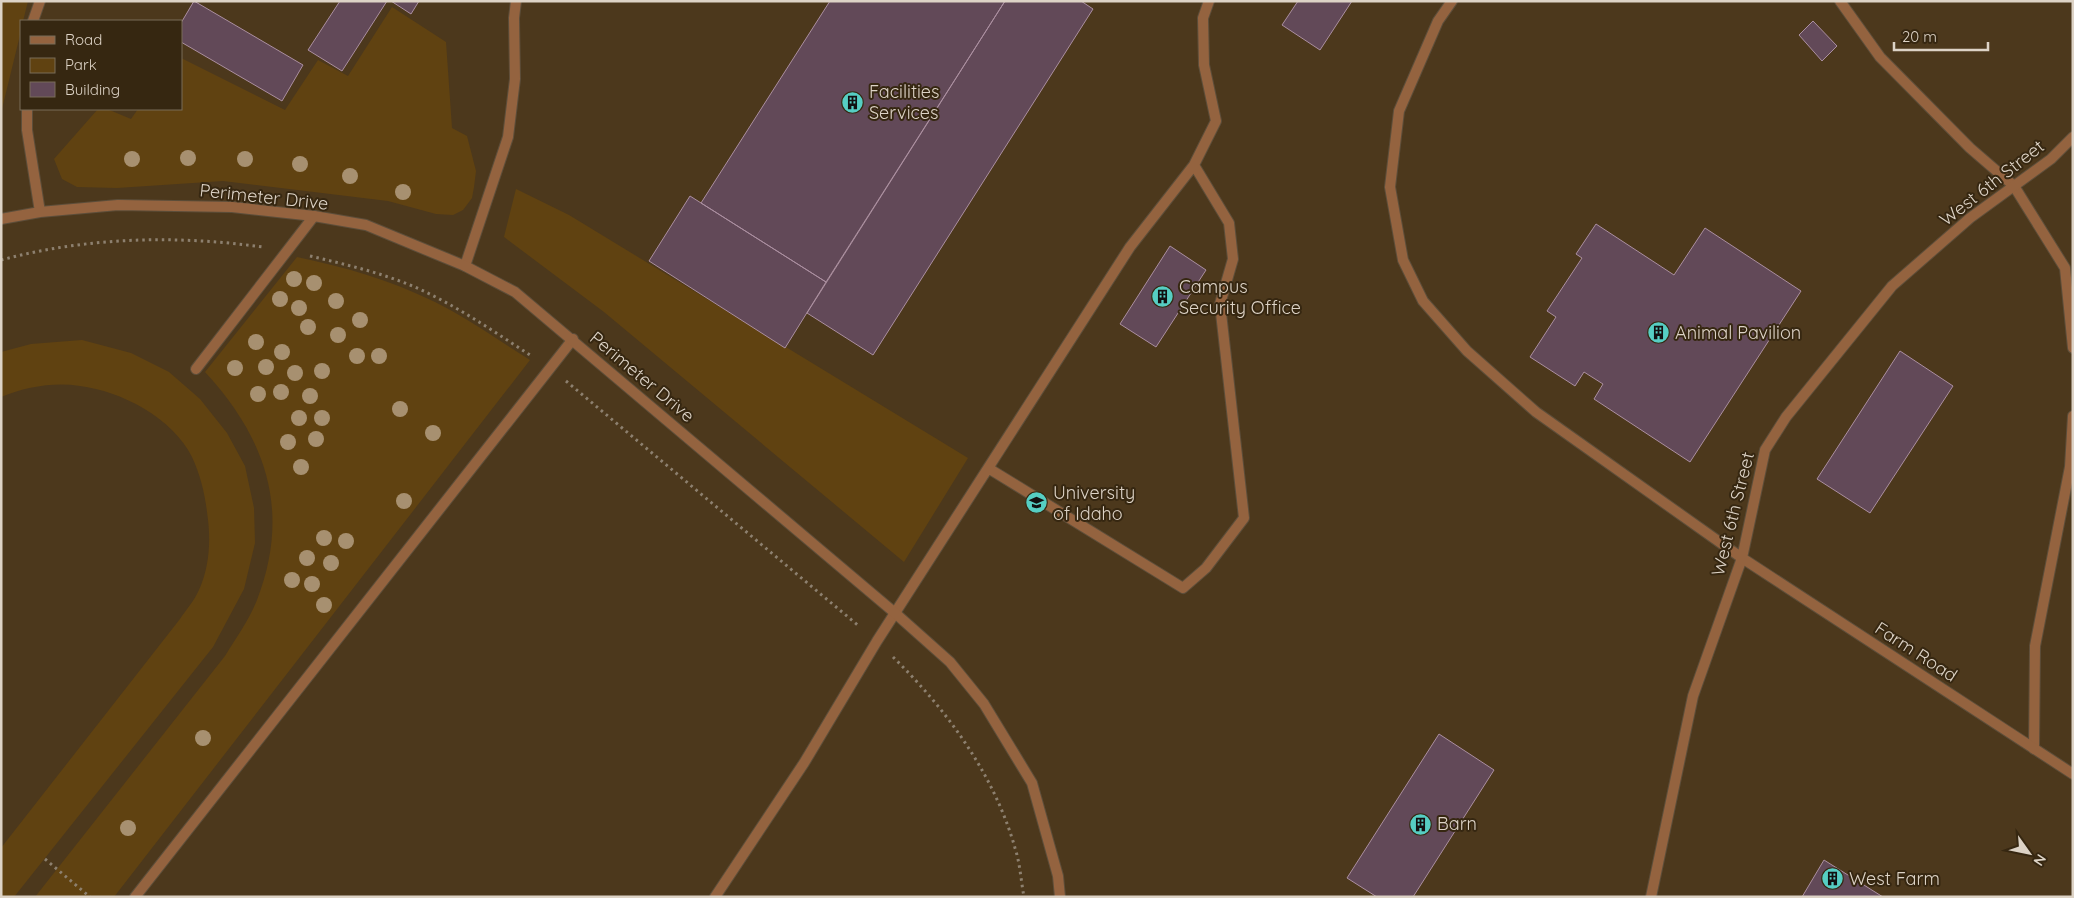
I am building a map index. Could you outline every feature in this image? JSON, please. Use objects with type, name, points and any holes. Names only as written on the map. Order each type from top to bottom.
[{"type":"street","points":[[33,20],[40,1]]},
{"type":"street","points":[[466,266],[508,137],[515,79],[514,18],[516,1]]},
{"type":"street","points":[[715,897],[804,763],[877,641],[1130,247],[1194,165],[1216,121],[1204,65],[1203,18],[1209,1]]},
{"type":"street","name":"Farm Road","points":[[1452,1],[1438,21],[1399,111],[1390,187],[1403,260],[1423,301],[1466,351],[1536,412],[1742,558],[2073,774]]},
{"type":"street","points":[[1840,1],[1880,57],[1970,148],[2014,186],[2065,268],[2073,348]]},
{"type":"street","points":[[27,110],[26,130],[40,212]]},
{"type":"street","name":"West 6th Street","points":[[1651,897],[1693,696],[1742,558],[1765,450],[1786,417],[1892,286],[1970,218],[2051,159],[2073,137]]},
{"type":"street","points":[[988,468],[1183,588],[1206,568],[1244,518],[1220,304],[1233,259],[1228,223],[1194,165]]},
{"type":"street","name":"Perimeter Drive","points":[[1,220],[40,212],[118,204],[232,206],[314,216],[366,225],[466,266],[515,292],[895,613],[950,662],[984,704],[1032,783],[1058,876],[1060,897]]},
{"type":"street","points":[[196,369],[314,216]]},
{"type":"street","points":[[135,897],[572,339]]},
{"type":"street","points":[[2034,749],[2035,646],[2070,468],[2073,416]]},
{"type":"path","points":[[1,260],[41,249],[102,242],[163,238],[230,242],[288,250],[352,265],[411,286],[473,318],[550,368],[877,641],[916,679],[963,737],[994,793],[1016,848],[1024,897]]},
{"type":"path","points":[[45,858],[90,897]]},
{"type":"shaded area","name":"University of Idaho","points":[[1,1],[2073,1],[2073,897],[1,897]]},
{"type":"green space","points":[[1,1],[28,1],[23,20],[20,20],[20,35],[1,113]]},
{"type":"green space","points":[[392,7],[446,42],[452,128],[467,136],[476,171],[472,198],[463,210],[453,215],[436,214],[388,201],[223,181],[117,188],[77,187],[62,179],[54,159],[97,110],[109,110],[131,119],[137,110],[182,110],[182,58],[285,110],[318,60],[348,76]]},
{"type":"green space","points":[[516,189],[569,215],[968,458],[904,562],[604,312],[504,237]]},
{"type":"green space","points":[[297,257],[367,275],[418,294],[459,315],[530,360],[114,897],[35,897],[225,656],[257,600],[267,568],[272,537],[272,507],[267,478],[258,450],[244,424],[226,397],[205,372]]},
{"type":"green space","points":[[82,340],[131,353],[169,372],[200,399],[227,433],[245,466],[254,508],[255,543],[244,589],[213,647],[14,897],[1,897],[1,848],[180,619],[199,590],[207,562],[208,522],[206,505],[197,470],[192,457],[183,443],[159,419],[128,400],[96,389],[80,386],[40,386],[1,397],[1,352],[31,344]]},
{"type":"building","points":[[194,1],[303,65],[282,101],[182,43],[182,21]]},
{"type":"building","points":[[340,1],[387,1],[342,71],[308,50]]},
{"type":"building","points":[[391,1],[419,1],[411,14]]},
{"type":"building","name":"Facilities Services","points":[[830,1],[1005,1],[826,282],[701,203]]},
{"type":"building","name":"Facilities Services","points":[[1005,1],[1081,1],[1093,9],[873,355],[807,313]]},
{"type":"building","points":[[1298,1],[1352,1],[1320,50],[1282,25]]},
{"type":"building","points":[[1813,21],[1837,46],[1822,61],[1799,35]]},
{"type":"building","points":[[690,196],[826,282],[785,348],[649,261]]},
{"type":"building","name":"Animal Pavilion","points":[[1596,224],[1674,275],[1705,228],[1801,291],[1690,462],[1594,399],[1603,384],[1584,372],[1575,386],[1530,357],[1556,317],[1547,311],[1582,258],[1576,254]]},
{"type":"building","name":"Campus Security Office","points":[[1170,246],[1206,270],[1156,347],[1120,324]]},
{"type":"building","points":[[1900,351],[1953,386],[1870,513],[1817,479]]},
{"type":"building","name":"Barn","points":[[1439,734],[1494,770],[1413,897],[1377,897],[1347,878]]},
{"type":"building","name":"West Farm","points":[[1824,860],[1883,897],[1802,897]]},
{"type":"place","name":"Facilities Services","points":[[853,102]]},
{"type":"place","name":"Campus Security Office","points":[[1163,297]]},
{"type":"place","name":"Animal Pavilion","points":[[1659,333]]},
{"type":"place","name":"University of Idaho","points":[[1037,503]]},
{"type":"place","name":"Barn","points":[[1421,824]]},
{"type":"place","name":"West Farm","points":[[1833,879]]}]
